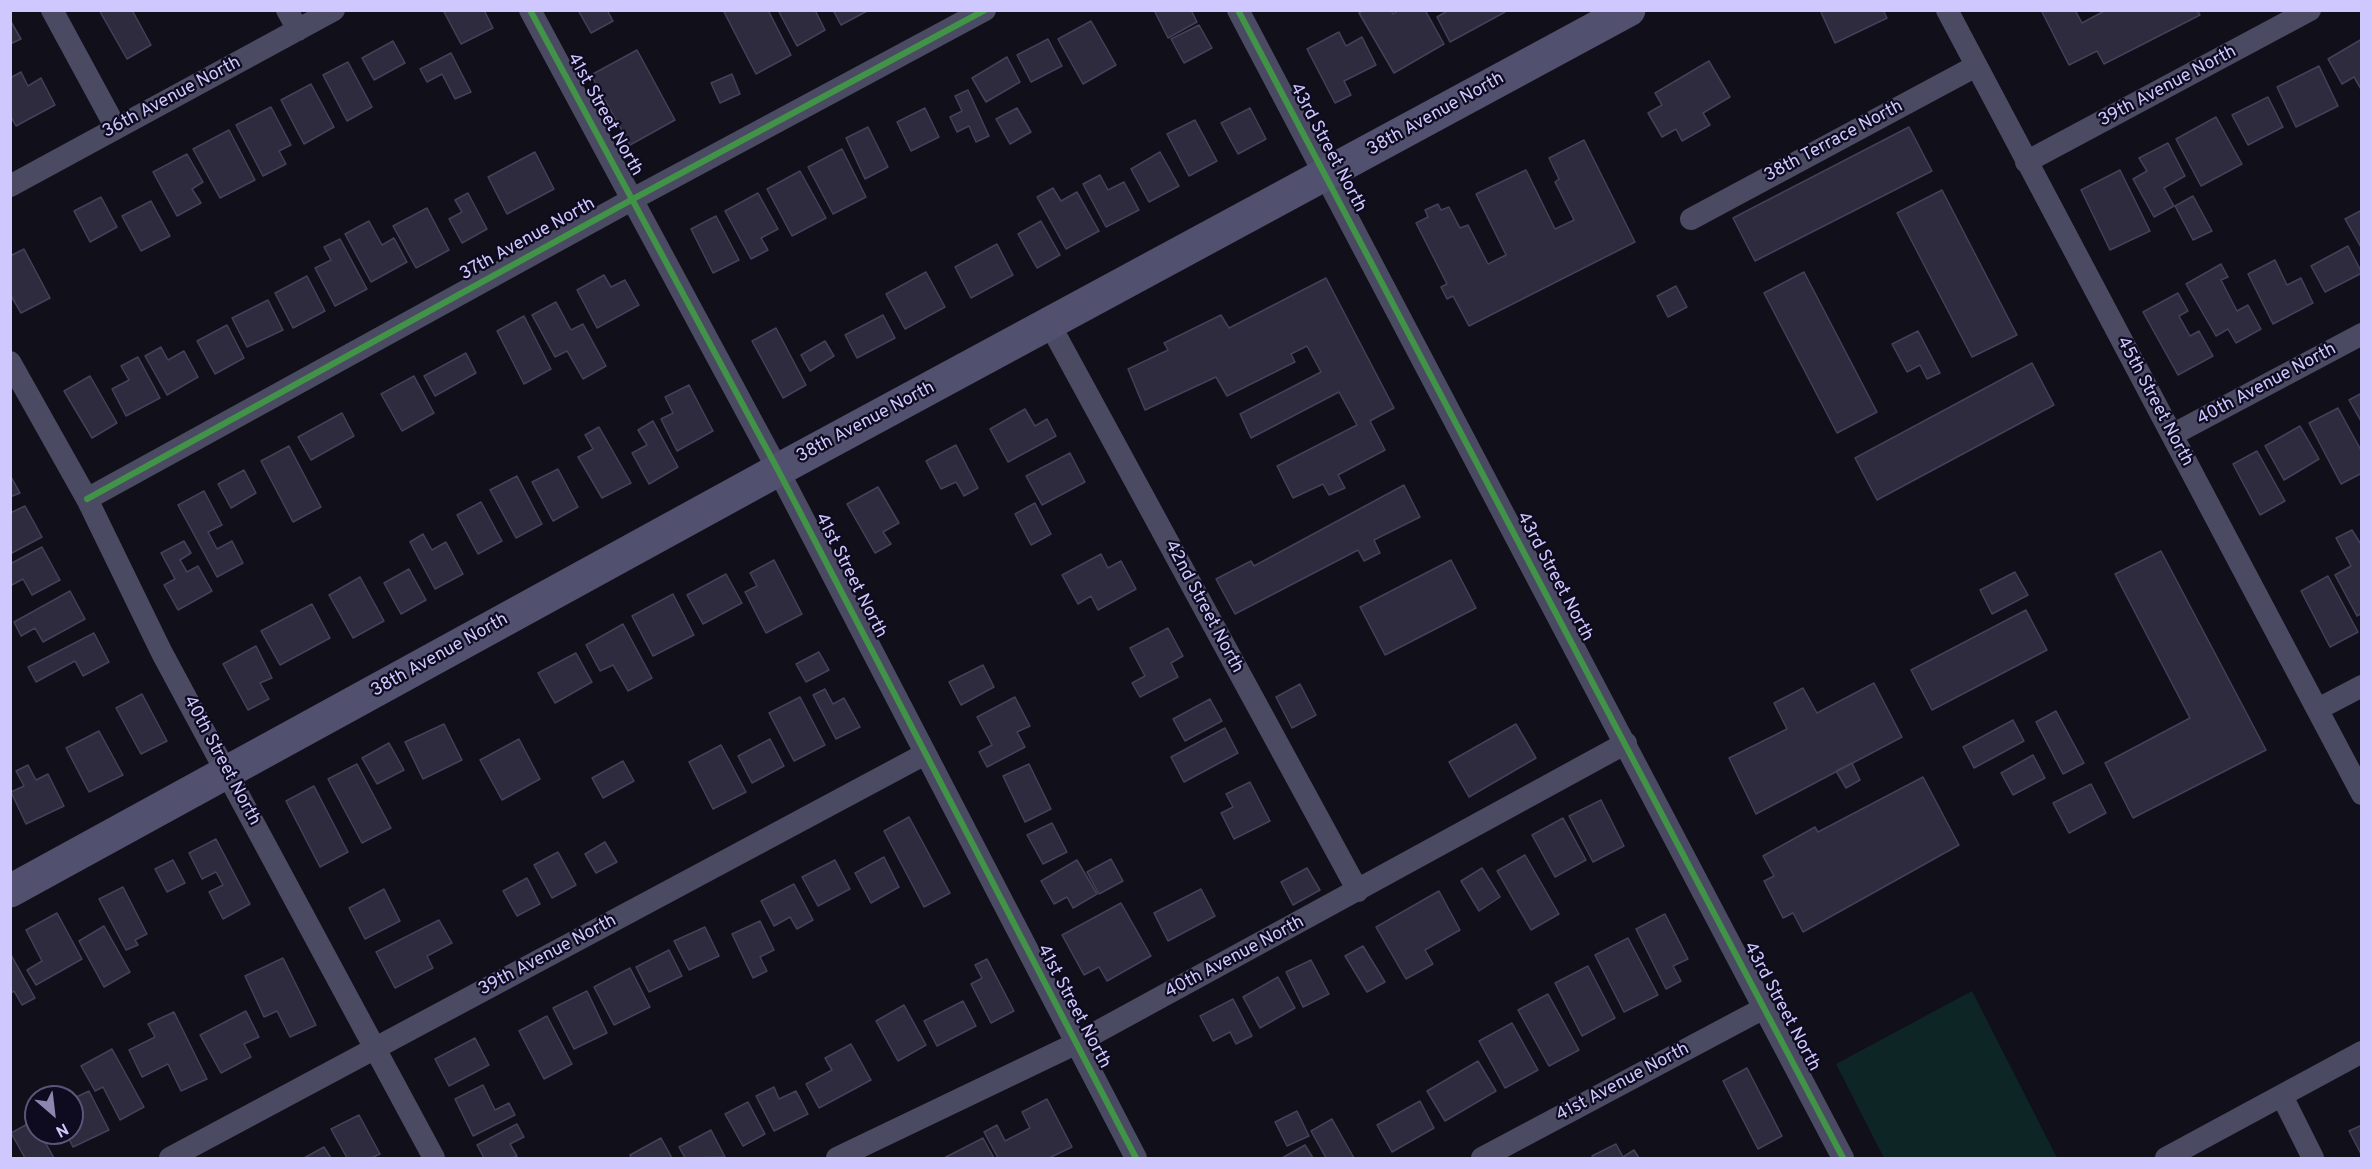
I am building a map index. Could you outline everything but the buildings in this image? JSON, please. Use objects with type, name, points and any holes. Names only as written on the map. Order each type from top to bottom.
[{"type":"main road","name":"38th Avenue North","points":[[10,891],[778,470],[1629,10]]},
{"type":"street","points":[[52,10],[116,129]]},
{"type":"street","points":[[287,10],[298,30]]},
{"type":"street","name":"36th Avenue North","points":[[10,186],[334,10]]},
{"type":"street","name":"41st Street North","points":[[530,10],[778,470],[1136,1158]]},
{"type":"street","name":"37th Avenue North","points":[[87,499],[633,199],[985,10]]},
{"type":"street","name":"43rd Street North","points":[[1238,10],[1843,1158]]},
{"type":"street","name":"45th Street North","points":[[1947,10],[2361,794]]},
{"type":"street","name":"39th Avenue North","points":[[2026,162],[2310,10]]},
{"type":"street","name":"38th Terrace North","points":[[1691,219],[1976,66]]},
{"type":"street","name":"42nd Street North","points":[[1049,323],[1358,891]]},
{"type":"street","name":"40th Avenue North","points":[[2172,435],[2361,334]]},
{"type":"street","name":"40th Street North","points":[[10,362],[87,499],[162,653],[434,1158]]},
{"type":"street","points":[[2318,709],[2361,686]]},
{"type":"street","name":"40th Avenue North","points":[[837,1158],[1075,1044],[1626,743]]},
{"type":"street","name":"39th Avenue North","points":[[170,1158],[925,754]]},
{"type":"street","name":"41st Avenue North","points":[[1482,1158],[1764,1008]]},
{"type":"street","points":[[2166,1158],[2361,1052]]},
{"type":"street","points":[[2282,1096],[2313,1158]]},
{"type":"green space","points":[[1972,991],[2057,1158],[1884,1158],[1836,1064]]},
{"type":"cycle path","points":[[530,10],[778,470],[1136,1158]]},
{"type":"cycle path","points":[[87,499],[633,199],[985,10]]},
{"type":"cycle path","points":[[1238,10],[1843,1158]]}]
